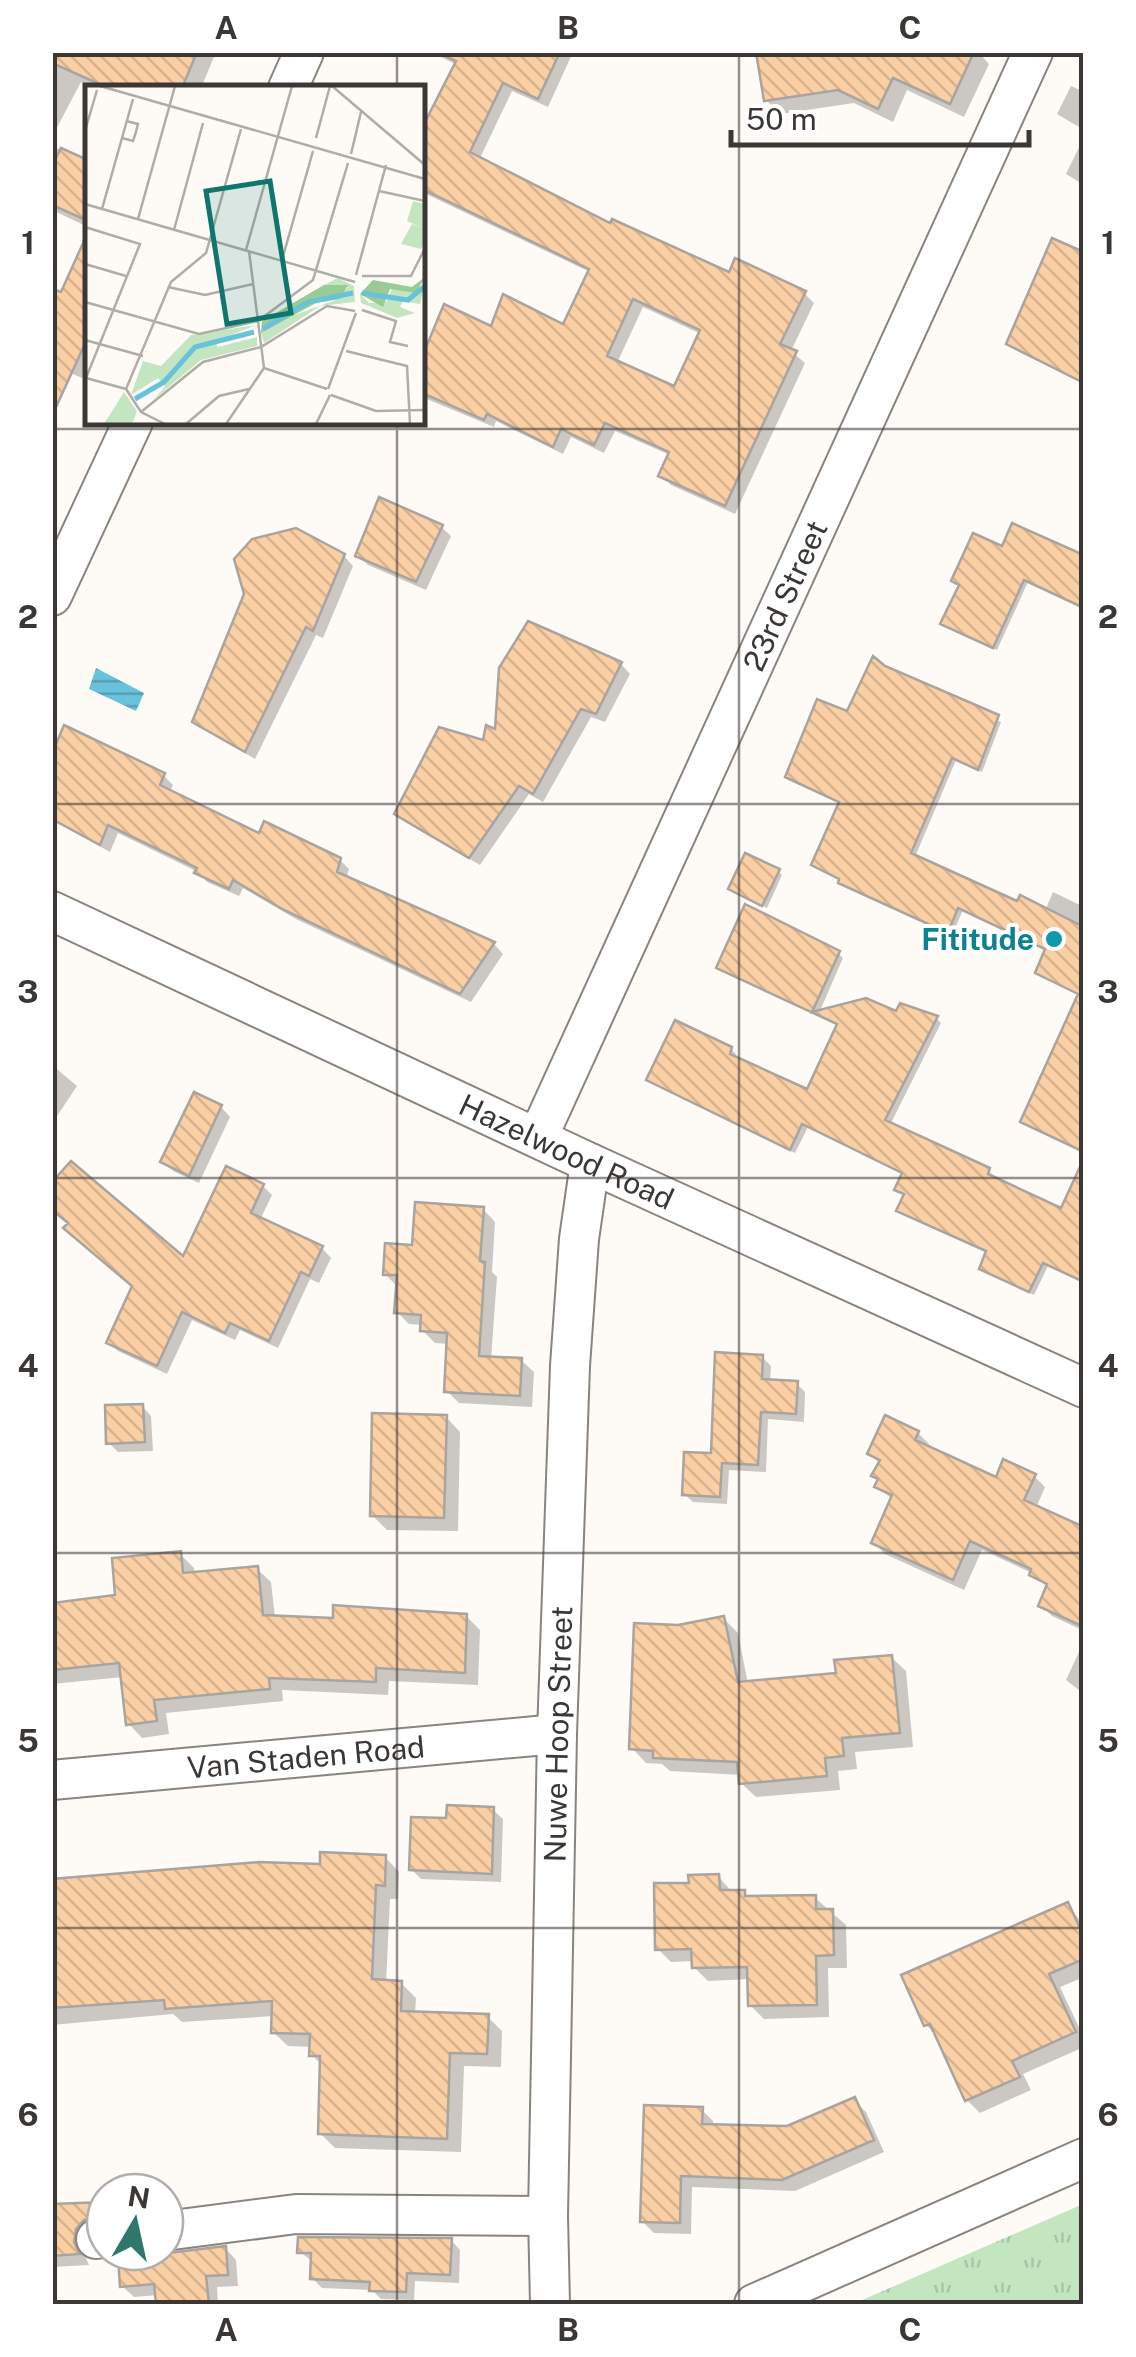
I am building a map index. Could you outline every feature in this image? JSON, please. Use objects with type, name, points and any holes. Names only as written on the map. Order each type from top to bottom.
[{"type":"street","points":[[289,85],[304,52]]},
{"type":"street","name":"23rd Street","points":[[538,1137],[1033,52]]},
{"type":"street","points":[[52,596],[132,425]]},
{"type":"street","name":"Hazelwood Road","points":[[52,912],[1084,1388]]},
{"type":"street","name":"Nuwe Hoop Street","points":[[550,2304],[548,2216],[557,1734],[571,1348],[579,1239],[590,1163]]},
{"type":"street","name":"Van Staden Road","points":[[52,1780],[557,1734]]},
{"type":"street","points":[[754,2304],[1084,2158]]},
{"type":"street","points":[[185,2228],[296,2214],[548,2216]]},
{"type":"green space","points":[[1083,2204],[1083,2304],[853,2304]]},
{"type":"water","points":[[96,668],[144,693],[136,711],[89,689]]},
{"type":"building","points":[[52,52],[197,52],[183,85],[101,85],[52,63]]},
{"type":"building","points":[[437,52],[560,52],[538,99],[503,83],[470,152],[610,223],[612,219],[729,272],[735,258],[806,291],[780,344],[797,351],[725,506],[658,476],[669,452],[605,423],[594,445],[561,429],[553,447],[487,414],[484,420],[425,394],[425,350],[444,304],[491,326],[503,294],[563,324],[589,269],[425,190],[425,122],[456,61]],"holes":[[[633,299],[700,330],[674,386],[607,356]]]},
{"type":"building","points":[[756,52],[974,52],[950,104],[893,78],[878,109],[838,90],[764,101]]},
{"type":"building","points":[[61,148],[85,159],[85,220],[52,205],[52,166]]},
{"type":"building","points":[[1052,238],[1084,252],[1084,383],[1006,344]]},
{"type":"building","points":[[85,239],[85,344],[52,416],[52,289],[61,292]]},
{"type":"building","points":[[379,497],[443,525],[416,582],[355,556]]},
{"type":"building","points":[[1012,523],[1084,555],[1084,608],[1024,580],[993,648],[940,624],[959,585],[951,581],[973,533],[1002,546]]},
{"type":"building","points":[[296,528],[345,554],[313,631],[306,627],[245,752],[192,722],[244,594],[234,559],[252,539]]},
{"type":"building","points":[[528,621],[622,662],[596,714],[581,709],[533,794],[519,786],[469,858],[394,814],[439,727],[483,740],[486,725],[495,729],[499,668]]},
{"type":"building","points":[[873,656],[885,666],[999,715],[978,770],[952,758],[911,853],[1017,901],[1020,895],[1084,927],[1084,1152],[1020,1122],[1078,994],[1035,973],[1045,949],[958,908],[948,933],[838,883],[839,879],[811,865],[839,802],[785,777],[817,699],[847,711]]},
{"type":"building","points":[[64,725],[165,773],[160,785],[259,833],[264,821],[341,858],[337,872],[495,942],[460,994],[284,910],[233,880],[229,889],[194,873],[197,868],[108,825],[100,845],[52,819],[52,754]]},
{"type":"building","points":[[745,853],[780,869],[762,906],[728,889]]},
{"type":"building","points":[[745,904],[840,951],[812,1012],[866,998],[896,1011],[900,1003],[938,1016],[885,1120],[990,1168],[988,1174],[1061,1208],[1084,1158],[1084,1282],[1043,1263],[1029,1292],[979,1269],[986,1251],[896,1211],[904,1194],[894,1190],[902,1173],[802,1124],[790,1150],[646,1080],[675,1020],[732,1047],[730,1054],[807,1089],[837,1024],[716,968]]},
{"type":"building","points":[[194,1092],[222,1105],[189,1176],[160,1162]]},
{"type":"building","points":[[71,1161],[183,1256],[226,1166],[264,1184],[251,1213],[323,1246],[309,1276],[301,1272],[269,1341],[230,1323],[225,1333],[182,1312],[157,1366],[106,1343],[132,1286],[63,1228],[68,1223],[52,1210],[52,1182]]},
{"type":"building","points":[[415,1202],[484,1207],[479,1356],[522,1358],[520,1396],[444,1392],[447,1333],[420,1331],[421,1315],[394,1313],[397,1275],[383,1275],[385,1243],[412,1245]]},
{"type":"building","points":[[715,1352],[763,1355],[762,1379],[798,1381],[796,1414],[761,1412],[758,1465],[722,1463],[720,1497],[682,1495],[684,1452],[711,1453]]},
{"type":"building","points":[[143,1404],[145,1442],[106,1444],[105,1405]]},
{"type":"building","points":[[372,1413],[447,1415],[444,1518],[370,1516]]},
{"type":"building","points":[[885,1415],[919,1431],[915,1440],[996,1477],[1003,1459],[1036,1474],[1024,1500],[1084,1527],[1084,1627],[1038,1606],[1047,1584],[1029,1575],[1031,1569],[970,1541],[953,1580],[871,1543],[892,1495],[874,1487],[878,1479],[871,1476],[880,1460],[867,1454]]},
{"type":"building","points":[[181,1551],[183,1573],[258,1566],[263,1615],[333,1618],[333,1605],[467,1614],[465,1673],[376,1668],[376,1682],[269,1678],[270,1689],[154,1700],[157,1721],[126,1725],[119,1663],[52,1670],[52,1603],[115,1595],[112,1558]]},
{"type":"building","points":[[724,1616],[738,1682],[836,1673],[834,1660],[892,1655],[900,1733],[842,1738],[844,1756],[825,1758],[827,1776],[739,1784],[737,1762],[653,1758],[653,1751],[629,1749],[634,1623],[678,1625]]},
{"type":"building","points":[[447,1805],[494,1807],[492,1874],[409,1870],[411,1817],[446,1818]]},
{"type":"building","points":[[320,1852],[386,1855],[385,1886],[376,1885],[372,1979],[402,1981],[401,2011],[489,2014],[487,2054],[450,2053],[447,2139],[318,2134],[320,2056],[309,2056],[310,2034],[271,2033],[272,2001],[165,2009],[164,2000],[52,2008],[52,1879],[259,1862],[320,1864]]},
{"type":"building","points":[[719,1874],[720,1890],[745,1890],[745,1896],[816,1895],[816,1909],[833,1909],[834,1955],[816,1956],[817,2005],[748,2006],[747,1967],[692,1968],[691,1949],[655,1950],[654,1883],[689,1883],[688,1875]]},
{"type":"building","points":[[1068,1902],[1084,1937],[1084,1959],[1049,1974],[1076,2032],[1012,2061],[1020,2077],[965,2101],[930,2024],[924,2026],[901,1975]]},
{"type":"building","points":[[855,2097],[874,2140],[782,2180],[681,2176],[680,2223],[640,2222],[644,2105],[703,2107],[702,2124],[787,2126]]},
{"type":"building","points":[[85,2203],[85,2220],[76,2229],[74,2242],[80,2254],[52,2256],[52,2204]]},
{"type":"building","points":[[298,2237],[452,2238],[450,2275],[407,2273],[406,2292],[369,2291],[370,2282],[310,2279],[311,2253],[297,2253]]},
{"type":"building","points":[[226,2246],[228,2275],[206,2276],[209,2304],[156,2304],[154,2284],[120,2287],[119,2272],[185,2272],[185,2251]]},
{"type":"place","name":"Fititude","points":[[1054,939]]}]
